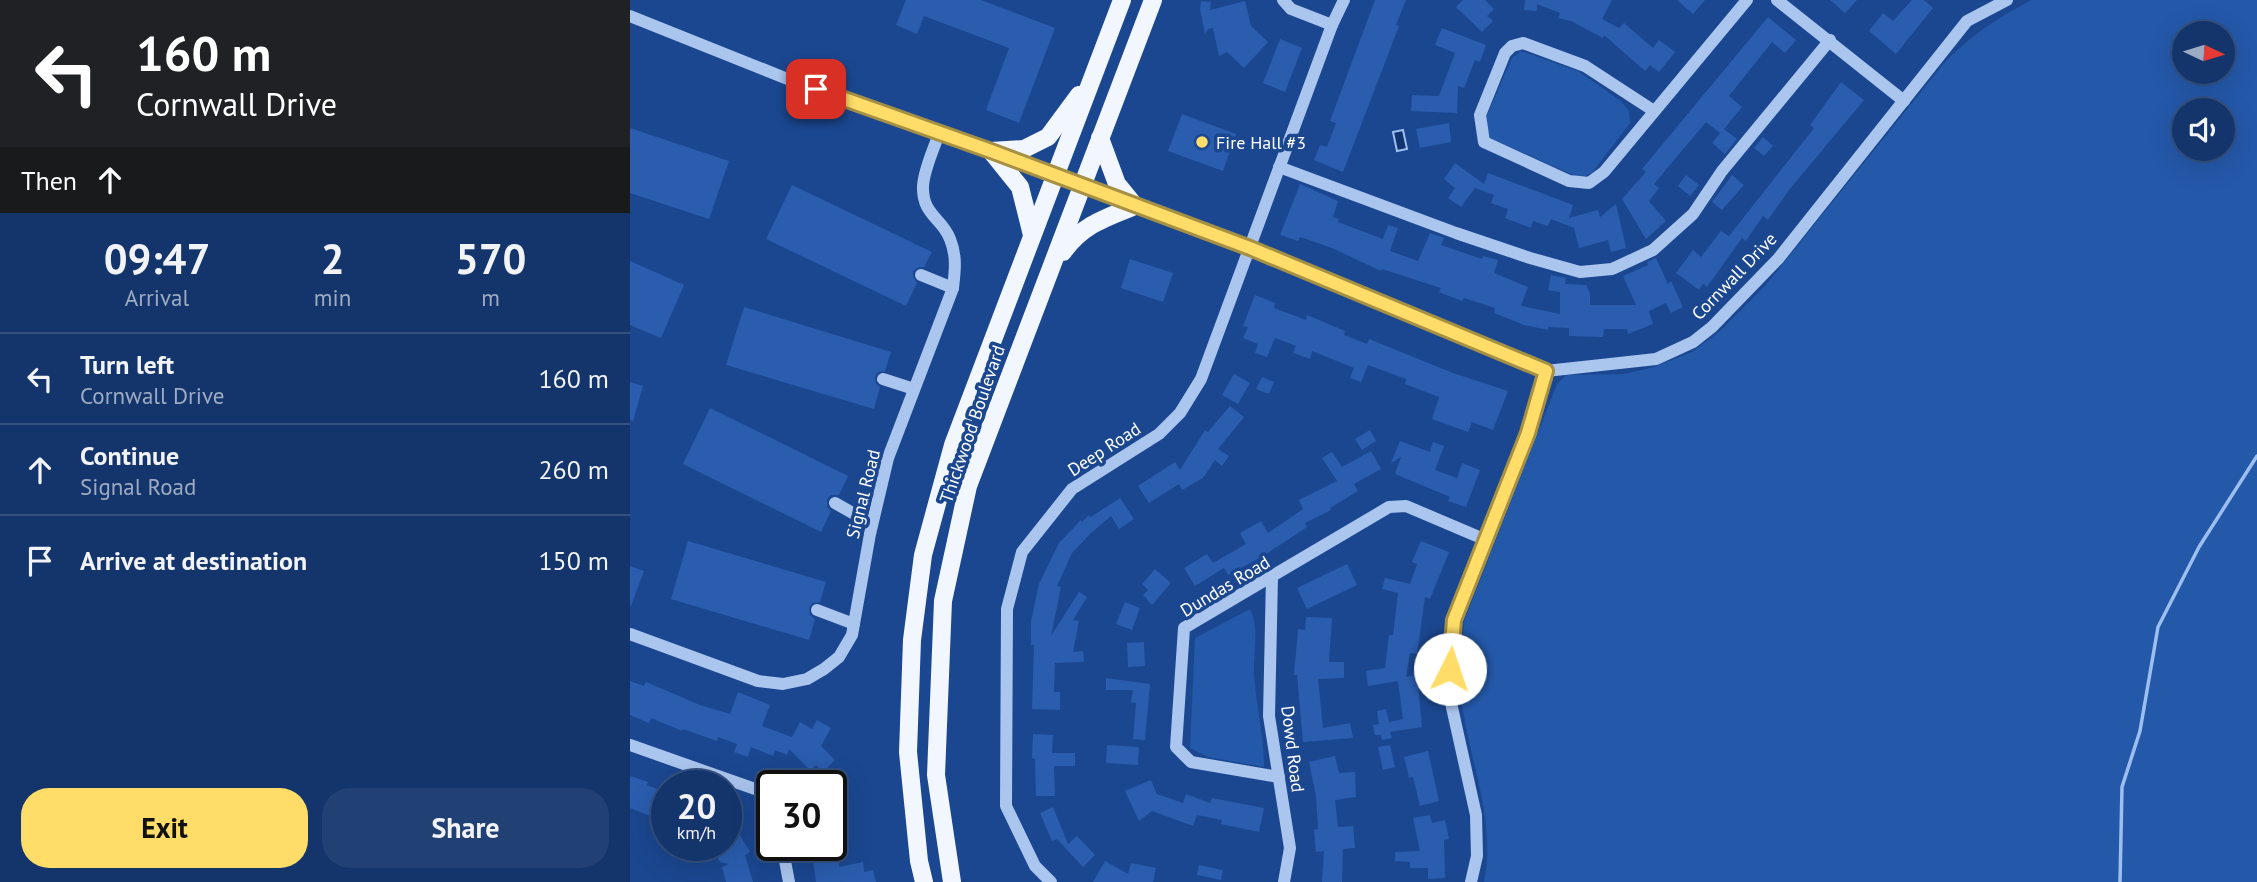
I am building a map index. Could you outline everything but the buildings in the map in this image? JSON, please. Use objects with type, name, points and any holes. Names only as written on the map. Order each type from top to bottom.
[{"type":"main road","name":"Thickwood Boulevard","points":[[924,882],[919,861],[908,752],[912,640],[923,555],[953,445],[1122,0]]},
{"type":"main road","name":"Thickwood Boulevard","points":[[952,882],[936,775],[943,601],[968,486],[1153,0]]},
{"type":"main road","points":[[991,151],[1024,149],[1048,137],[1093,76]]},
{"type":"main road","points":[[1049,273],[1075,235],[1095,223],[1135,206],[1117,184],[1100,138]]},
{"type":"main road","points":[[991,151],[1020,187],[1032,235]]},
{"type":"street","points":[[1283,0],[1291,9],[1332,25]]},
{"type":"street","name":"Deep Road","points":[[1051,882],[1035,866],[1006,806],[1007,609],[1022,552],[1072,489],[1159,434],[1180,413],[1201,379],[1343,0]]},
{"type":"street","points":[[1654,111],[1586,66],[1523,43],[1512,46],[1505,53],[1480,115],[1484,142],[1569,181],[1589,183],[1604,172],[1747,0]]},
{"type":"street","points":[[1777,0],[1904,101]]},
{"type":"street","name":"Cornwall Drive","points":[[1055,176],[1250,248],[1546,371],[1656,359],[1693,342],[1712,327],[1777,259],[1967,21],[2007,0]]},
{"type":"street","points":[[630,16],[795,82],[1055,176]]},
{"type":"street","points":[[1279,167],[1530,258],[1580,272],[1612,269],[1653,250],[1693,214],[1722,171],[1830,40]]},
{"type":"street","name":"Signal Road","points":[[630,634],[758,681],[783,684],[807,679],[839,657],[852,635],[872,524],[888,458],[953,288],[956,259],[949,236],[925,205],[923,185],[939,133]]},
{"type":"street","points":[[921,275],[953,288]]},
{"type":"street","points":[[1471,882],[1477,856],[1476,815],[1448,694],[1454,620],[1528,433],[1546,371]]},
{"type":"street","points":[[883,379],[914,389]]},
{"type":"street","points":[[835,503],[872,524]]},
{"type":"street","name":"Dundas Road","points":[[1279,777],[1191,762],[1176,747],[1184,628],[1389,507],[1406,506],[1486,540]]},
{"type":"street","name":"Dowd Road","points":[[1272,577],[1269,716],[1290,848],[1284,882]]},
{"type":"street","points":[[817,610],[854,624]]},
{"type":"street","points":[[630,745],[756,789]]},
{"type":"street","points":[[785,861],[789,882]]},
{"type":"shaded area","points":[[2032,0],[2257,0],[2257,882],[1484,882],[1487,861],[1485,818],[1461,699],[1463,631],[1465,619],[1557,384],[1566,375],[1624,374],[1654,367],[1692,352],[1720,331],[1765,286],[1945,62],[1996,20]]},
{"type":"shaded area","points":[[1521,51],[1578,71],[1621,101],[1629,111],[1630,123],[1592,173],[1580,178],[1490,138],[1485,120],[1512,58]]},
{"type":"shaded area","points":[[1403,130],[1407,149],[1397,151],[1393,132]]},
{"type":"shaded area","points":[[1250,609],[1255,624],[1254,674],[1264,767],[1208,757],[1190,748],[1195,638]]},
{"type":"waterway","points":[[2120,882],[2122,787],[2140,731],[2158,627],[2199,547],[2257,456]]},
{"type":"place","name":"Fire Hall #3","points":[[1202,142]]},
{"type":"route","points":[[816,89],[1250,248],[1546,371],[1528,433],[1454,620],[1450,669]]}]
